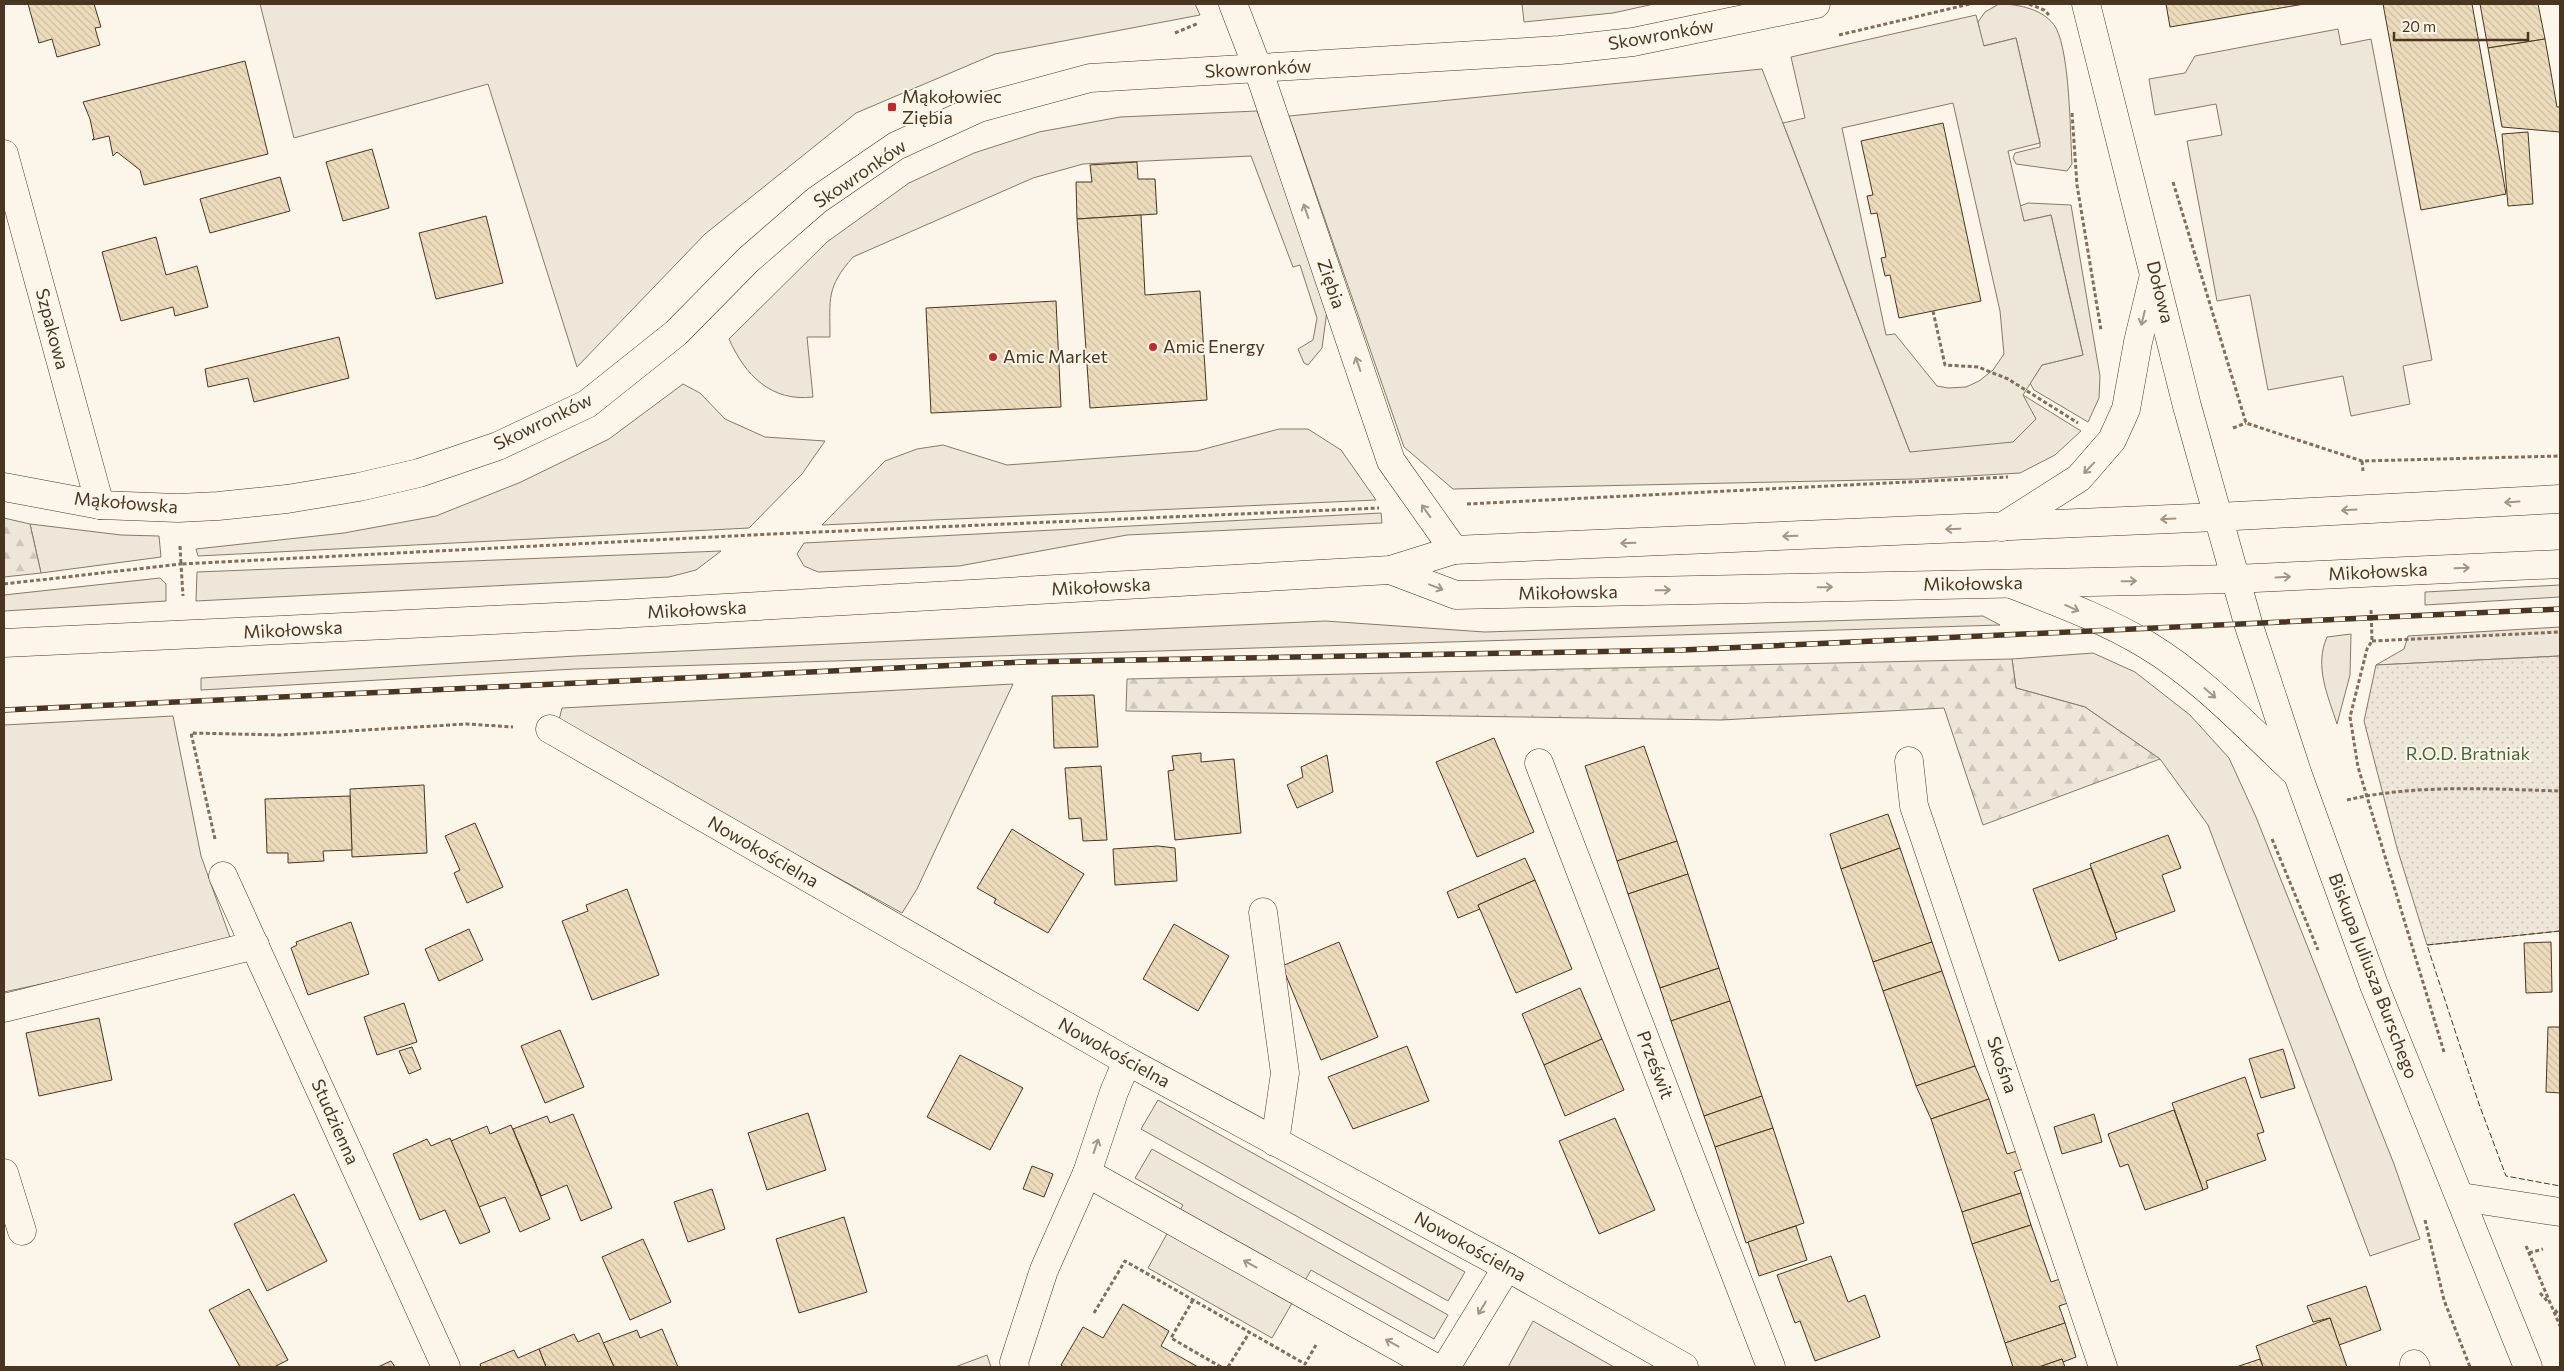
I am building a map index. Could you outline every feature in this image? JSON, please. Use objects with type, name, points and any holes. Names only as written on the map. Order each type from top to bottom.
[{"type":"street","name":"Ziębia","points":[[1233,4],[1258,69],[1391,461],[1454,550]]},
{"type":"street","name":"Skowronków","points":[[218,506],[341,490],[418,473],[498,446],[587,404],[676,333],[748,260],[817,200],[896,146],[979,108],[1090,78],[1560,50],[1633,42],[1816,4]]},
{"type":"street","name":"Dołowa","points":[[2086,4],[2234,579]]},
{"type":"street","name":"Szpakowa","points":[[4,154],[100,505]]},
{"type":"street","points":[[2002,527],[2079,478],[2112,440],[2126,409],[2138,342],[2155,271]]},
{"type":"street","name":"Mąkołowska","points":[[4,486],[100,505],[178,508],[218,506]]},
{"type":"street","name":"Mikołowska","points":[[4,643],[619,614],[1390,570],[1454,550],[2002,527],[2560,499]]},
{"type":"street","name":"Mikołowska","points":[[1390,570],[1456,595],[2234,579],[2560,564]]},
{"type":"street","name":"Biskupa Juliusza Burschego","points":[[2234,579],[2298,775],[2374,985],[2528,1367]]},
{"type":"street","points":[[2011,584],[2072,608],[2146,644],[2163,655],[2236,716],[2298,775]]},
{"type":"street","name":"Nowokościelna","points":[[550,730],[1127,1061],[1507,1266],[1684,1367]]},
{"type":"street","name":"Skośna","points":[[1909,761],[1914,806],[2103,1367]]},
{"type":"street","name":"Prześwit","points":[[1540,763],[1771,1367]]},
{"type":"street","name":"Studzienna","points":[[223,876],[446,1367]]},
{"type":"street","points":[[1263,912],[1286,1073],[1275,1142]]},
{"type":"street","points":[[4,1008],[255,945]]},
{"type":"street","points":[[1014,1367],[1044,1270],[1087,1172],[1114,1092],[1127,1061]]},
{"type":"street","points":[[1087,1172],[1434,1367]]},
{"type":"street","points":[[4,1173],[22,1231]]},
{"type":"street","points":[[2461,1197],[2560,1212]]},
{"type":"street","points":[[1446,1367],[1507,1266]]},
{"type":"path","points":[[2029,4],[2044,10],[2054,21]]},
{"type":"path","points":[[2072,110],[2077,185],[2102,340]]},
{"type":"path","points":[[2171,178],[2246,423],[2362,461],[2560,456]]},
{"type":"path","points":[[1933,311],[1945,365],[1978,367],[2008,379],[2081,425]]},
{"type":"path","points":[[4,584],[181,564],[782,533],[1423,506],[2015,477]]},
{"type":"path","points":[[180,540],[183,602]]},
{"type":"path","points":[[2446,1058],[2358,767],[2350,717],[2367,649],[2372,641],[2560,632]]},
{"type":"path","points":[[223,876],[191,733],[281,734],[467,724],[550,730]]},
{"type":"path","points":[[2310,809],[2366,796],[2462,788],[2560,791]]},
{"type":"path","points":[[2423,1210],[2444,1300],[2470,1367]]},
{"type":"path","points":[[2529,1253],[2560,1326]]},
{"type":"path","points":[[1094,1313],[1125,1261],[1305,1364],[1334,1311]]},
{"type":"path","points":[[1193,1300],[1171,1338],[1221,1367]]},
{"type":"path","points":[[1228,1367],[1249,1332]]},
{"type":"green space","points":[[260,4],[1195,4],[1200,15],[995,54],[856,113],[705,234],[577,367],[488,84],[294,138]]},
{"type":"green space","points":[[1999,4],[2030,9],[2045,16],[2056,28],[2061,40],[2067,74],[2072,164],[2067,171],[2016,164],[2013,158],[2015,153],[2040,147],[2040,143],[2016,38],[1983,46],[1978,22],[1985,12]]},
{"type":"green space","points":[[1762,69],[1910,452],[2023,395],[2081,431],[2055,455],[2020,473],[1916,479],[1453,489],[1404,447],[1289,116]]},
{"type":"green space","points":[[1257,111],[1328,303],[1322,348],[1308,365],[1304,363],[1298,349],[1313,340],[1317,318],[1300,265],[1293,267],[1251,156],[1083,164],[1033,178],[853,257],[838,277],[831,294],[830,337],[807,337],[813,397],[784,395],[761,383],[743,364],[729,339],[827,242],[909,183],[974,153],[1039,132],[1120,117]]},
{"type":"green space","points":[[2028,203],[2071,205],[2100,376],[2099,398],[2088,422],[2034,390],[2030,383],[2042,365],[2083,355],[2051,215],[2024,221],[2020,206]]},
{"type":"green space","points":[[683,384],[700,393],[725,419],[765,437],[825,441],[802,474],[749,528],[198,556],[196,549],[344,533],[436,516],[521,482],[609,439]]},
{"type":"green space","points":[[1279,429],[1308,429],[1341,450],[1376,500],[822,525],[885,461],[917,449],[943,445],[1007,465],[1197,451]]},
{"type":"green space","points":[[1381,513],[1382,523],[1127,535],[959,566],[818,572],[804,566],[797,554],[804,543]]},
{"type":"green space","points":[[4,518],[30,524],[41,573],[4,577]]},
{"type":"green space","points":[[30,524],[121,535],[159,536],[161,557],[41,573]]},
{"type":"green space","points":[[721,551],[696,570],[669,577],[196,601],[197,572]]},
{"type":"green space","points":[[160,578],[166,584],[166,601],[4,611],[4,595]]},
{"type":"green space","points":[[2560,585],[2560,597],[2425,605],[2425,592]]},
{"type":"green space","points":[[1983,616],[2000,625],[575,669],[201,690],[201,678],[576,656],[1325,621],[1485,632]]},
{"type":"green space","points":[[2560,627],[2560,656],[2376,665],[2404,649],[2408,636]]},
{"type":"green space","points":[[2351,634],[2350,675],[2337,724],[2326,692],[2322,670],[2323,648],[2327,637]]},
{"type":"green space","points":[[2093,653],[2135,672],[2190,715],[2229,758],[2256,817],[2394,1164],[2420,1239],[2370,1256],[2208,825],[2160,759],[2085,707],[2016,688],[2012,659]]},
{"type":"green space","name":"R.O.D. Bratniak","points":[[2560,656],[2560,931],[2427,945],[2397,848],[2364,721],[2376,665]]},
{"type":"green space","points":[[2012,659],[2016,688],[2085,707],[2160,759],[1983,825],[1944,708],[1721,720],[1126,711],[1127,679]]},
{"type":"green space","points":[[1013,684],[917,889],[902,913],[558,724],[562,708]]},
{"type":"green space","points":[[173,716],[201,856],[232,943],[4,992],[4,725]]},
{"type":"green space","points":[[1533,1321],[1614,1367],[1508,1367]]},
{"type":"green space","points":[[987,1355],[991,1367],[955,1367]]},
{"type":"shaded area","points":[[1522,4],[1654,4],[1613,13],[1524,22]]},
{"type":"shaded area","points":[[1976,15],[1984,46],[2016,38],[2040,143],[2008,151],[2024,221],[2051,215],[2083,355],[2042,365],[2023,395],[2036,419],[2013,442],[1910,452],[1783,123],[1805,118],[1791,57]],"holes":[[[1953,103],[2000,311],[2004,354],[1993,370],[1979,381],[1966,387],[1948,388],[1937,386],[1895,334],[1886,335],[1842,128]]]},
{"type":"shaded area","points":[[2338,29],[2341,45],[2371,39],[2432,360],[2403,366],[2410,404],[2351,416],[2343,376],[2268,390],[2250,295],[2217,301],[2187,141],[2222,135],[2216,104],[2155,115],[2149,79],[2185,73],[2195,56]]},
{"type":"shaded area","points":[[1158,1100],[1465,1272],[1448,1301],[1141,1129]]},
{"type":"shaded area","points":[[1152,1149],[1448,1315],[1434,1339],[1311,1270],[1272,1338],[1148,1268],[1183,1205],[1135,1178]]},
{"type":"building","points":[[28,4],[94,4],[101,27],[95,28],[100,45],[57,57],[52,39],[39,43]]},
{"type":"building","points":[[2166,4],[2304,4],[2170,27]]},
{"type":"building","points":[[2383,4],[2472,4],[2506,194],[2421,210]]},
{"type":"building","points":[[2480,4],[2538,4],[2545,39],[2488,48]]},
{"type":"building","points":[[2545,39],[2557,107],[2560,107],[2560,132],[2502,127],[2488,48]]},
{"type":"building","points":[[245,61],[268,154],[144,185],[140,170],[117,152],[113,156],[109,136],[92,140],[94,138],[90,119],[83,102]]},
{"type":"building","points":[[1943,123],[1981,301],[1899,318],[1890,275],[1885,276],[1881,258],[1886,257],[1877,213],[1871,214],[1867,196],[1873,195],[1861,141]]},
{"type":"building","points":[[2528,132],[2533,204],[2508,206],[2502,134]]},
{"type":"building","points":[[372,149],[389,208],[343,221],[326,162]]},
{"type":"building","points":[[1137,162],[1138,179],[1155,179],[1157,214],[1077,219],[1076,182],[1092,182],[1090,165]]},
{"type":"building","points":[[280,177],[290,211],[210,233],[200,199]]},
{"type":"building","points":[[1141,215],[1145,295],[1200,291],[1207,400],[1090,408],[1077,219]]},
{"type":"building","points":[[486,216],[503,283],[436,299],[419,233]]},
{"type":"building","points":[[156,237],[166,275],[197,266],[208,307],[175,316],[173,307],[121,321],[102,252]]},
{"type":"building","name":"Amic Market","points":[[1056,301],[1061,407],[931,413],[926,308]]},
{"type":"building","points":[[339,337],[349,378],[254,402],[248,378],[208,387],[205,369]]},
{"type":"building","points":[[1094,695],[1098,747],[1054,748],[1052,696]]},
{"type":"building","points":[[1494,738],[1534,832],[1477,857],[1436,762]]},
{"type":"building","points":[[1644,746],[1677,841],[1617,861],[1585,766]]},
{"type":"building","points":[[1201,753],[1201,762],[1234,759],[1241,833],[1175,840],[1168,771],[1174,770],[1172,756]]},
{"type":"building","points":[[1327,755],[1333,792],[1297,808],[1287,785],[1303,777],[1301,767]]},
{"type":"building","points":[[1101,766],[1107,840],[1083,841],[1081,818],[1069,819],[1065,768]]},
{"type":"building","points":[[424,785],[427,853],[352,857],[350,789]]},
{"type":"building","points":[[350,796],[352,850],[323,851],[324,861],[288,863],[288,853],[267,853],[265,799]]},
{"type":"building","points":[[1888,814],[1900,848],[1841,869],[1830,834]]},
{"type":"building","points":[[475,823],[503,887],[467,903],[454,873],[460,870],[445,836]]},
{"type":"building","points":[[1012,829],[1084,874],[1048,933],[994,903],[996,899],[977,888]]},
{"type":"building","points":[[2168,835],[2181,868],[2162,875],[2175,911],[2115,933],[2090,864]]},
{"type":"building","points":[[1677,841],[1688,874],[1628,894],[1617,861]]},
{"type":"building","points":[[1158,846],[1175,848],[1177,881],[1115,885],[1113,849]]},
{"type":"building","points":[[1900,848],[1932,942],[1873,962],[1841,869]]},
{"type":"building","points":[[1525,858],[1535,880],[1478,905],[1480,909],[1458,918],[1447,892]]},
{"type":"building","points":[[2091,868],[2117,939],[2059,961],[2033,889]]},
{"type":"building","points":[[1688,874],[1719,968],[1660,988],[1628,894]]},
{"type":"building","points":[[1535,880],[1572,969],[1516,993],[1478,905]]},
{"type":"building","points":[[627,889],[659,975],[592,1000],[562,921],[588,911],[586,905]]},
{"type":"building","points":[[351,922],[369,974],[308,995],[291,948],[297,945],[296,942]]},
{"type":"building","points":[[1174,924],[1229,956],[1198,1011],[1143,979]]},
{"type":"building","points":[[469,929],[483,960],[439,981],[425,949]]},
{"type":"building","points":[[1339,942],[1378,1037],[1321,1060],[1282,966]]},
{"type":"building","points":[[1932,942],[1942,971],[1883,991],[1873,962]]},
{"type":"building","points":[[2551,942],[2552,992],[2526,993],[2524,943]]},
{"type":"building","points":[[1719,968],[1730,1001],[1671,1021],[1660,988]]},
{"type":"building","points":[[1942,971],[1975,1066],[1916,1086],[1883,991]]},
{"type":"building","points":[[1580,988],[1602,1039],[1544,1065],[1522,1014]]},
{"type":"building","points":[[1730,1001],[1762,1096],[1704,1116],[1671,1021]]},
{"type":"building","points":[[404,1003],[417,1042],[377,1055],[364,1017]]},
{"type":"building","points":[[99,1018],[112,1080],[39,1096],[26,1033]]},
{"type":"building","points":[[2548,1027],[2560,1027],[2560,1093],[2546,1092]]},
{"type":"building","points":[[560,1030],[584,1087],[545,1103],[521,1046]]},
{"type":"building","points":[[1602,1039],[1624,1090],[1565,1116],[1544,1065]]},
{"type":"building","points":[[1407,1046],[1429,1101],[1353,1129],[1328,1077]]},
{"type":"building","points":[[412,1047],[421,1069],[409,1074],[399,1051]]},
{"type":"building","points":[[2283,1049],[2295,1088],[2261,1098],[2249,1059]]},
{"type":"building","points":[[960,1055],[1023,1088],[990,1150],[927,1117]]},
{"type":"building","points":[[1975,1066],[1989,1099],[1931,1119],[1916,1086]]},
{"type":"building","points":[[2245,1077],[2264,1132],[2257,1134],[2266,1160],[2206,1181],[2208,1188],[2203,1190],[2172,1103]]},
{"type":"building","points":[[1762,1096],[1773,1128],[1715,1147],[1704,1116]]},
{"type":"building","points":[[1989,1099],[2007,1154],[2017,1151],[2023,1169],[2014,1172],[2021,1193],[1962,1212],[1931,1119]]},
{"type":"building","points":[[2174,1110],[2203,1190],[2145,1210],[2128,1164],[2120,1167],[2108,1134]]},
{"type":"building","points":[[808,1113],[826,1170],[767,1190],[748,1133]]},
{"type":"building","points":[[573,1114],[612,1208],[581,1221],[567,1185],[541,1196],[513,1129],[547,1116],[550,1123]]},
{"type":"building","points":[[2094,1114],[2102,1142],[2062,1154],[2054,1127]]},
{"type":"building","points":[[1615,1118],[1655,1210],[1599,1234],[1559,1141]]},
{"type":"building","points":[[511,1125],[550,1219],[520,1232],[505,1197],[479,1207],[451,1141],[487,1126],[490,1134]]},
{"type":"building","points":[[1773,1128],[1804,1223],[1746,1243],[1715,1147]]},
{"type":"building","points":[[450,1138],[490,1232],[460,1244],[445,1210],[420,1220],[393,1154],[427,1139],[431,1146]]},
{"type":"building","points":[[1032,1166],[1053,1174],[1044,1197],[1023,1189]]},
{"type":"building","points":[[712,1189],[725,1229],[688,1242],[674,1202]]},
{"type":"building","points":[[2021,1193],[2031,1225],[1972,1244],[1962,1212]]},
{"type":"building","points":[[294,1194],[327,1261],[267,1291],[234,1224]]},
{"type":"building","points":[[844,1217],[867,1292],[799,1313],[776,1239]]},
{"type":"building","points":[[2031,1225],[2051,1282],[2060,1279],[2068,1303],[2059,1306],[2065,1323],[2005,1343],[1972,1244]]},
{"type":"building","points":[[1796,1226],[1807,1260],[1759,1276],[1748,1242]]},
{"type":"building","points":[[643,1239],[671,1302],[630,1320],[602,1257]]},
{"type":"building","points":[[1831,1256],[1848,1302],[1865,1295],[1880,1337],[1815,1361],[1800,1321],[1795,1323],[1777,1275]]},
{"type":"building","points":[[2366,1286],[2381,1330],[2339,1345],[2330,1318],[2313,1322],[2307,1306]]},
{"type":"building","points":[[249,1289],[288,1360],[274,1367],[240,1367],[209,1310]]},
{"type":"building","points":[[1123,1304],[1169,1331],[1161,1346],[1198,1367],[1064,1367],[1061,1365],[1083,1327],[1103,1338]]},
{"type":"building","points":[[2330,1318],[2347,1367],[2263,1367],[2256,1346]]},
{"type":"building","points":[[2065,1323],[2076,1357],[2063,1362],[2062,1359],[2039,1367],[2013,1367],[2005,1343]]},
{"type":"building","points":[[662,1329],[678,1367],[614,1367],[603,1343],[637,1330],[640,1338]]},
{"type":"building","points":[[599,1333],[614,1367],[546,1367],[539,1349],[574,1334],[578,1342]]},
{"type":"building","points":[[539,1349],[546,1367],[481,1367],[480,1364],[514,1350],[518,1358]]},
{"type":"building","points":[[2062,1359],[2065,1367],[2039,1367]]},
{"type":"building","points":[[2260,1359],[2263,1367],[2236,1367]]},
{"type":"building","points":[[391,1361],[395,1367],[378,1367]]},
{"type":"railway","points":[[4,710],[1023,662],[1682,650],[2560,609]]},
{"type":"fence","points":[[2560,931],[2427,945],[2479,1104],[2506,1176],[2560,1186]]},
{"type":"place","name":"Mąkołowiec Ziębia","points":[[892,107]]},
{"type":"place","name":"Amic Energy","points":[[1153,347]]},
{"type":"place","name":"Amic Market","points":[[993,357]]}]
